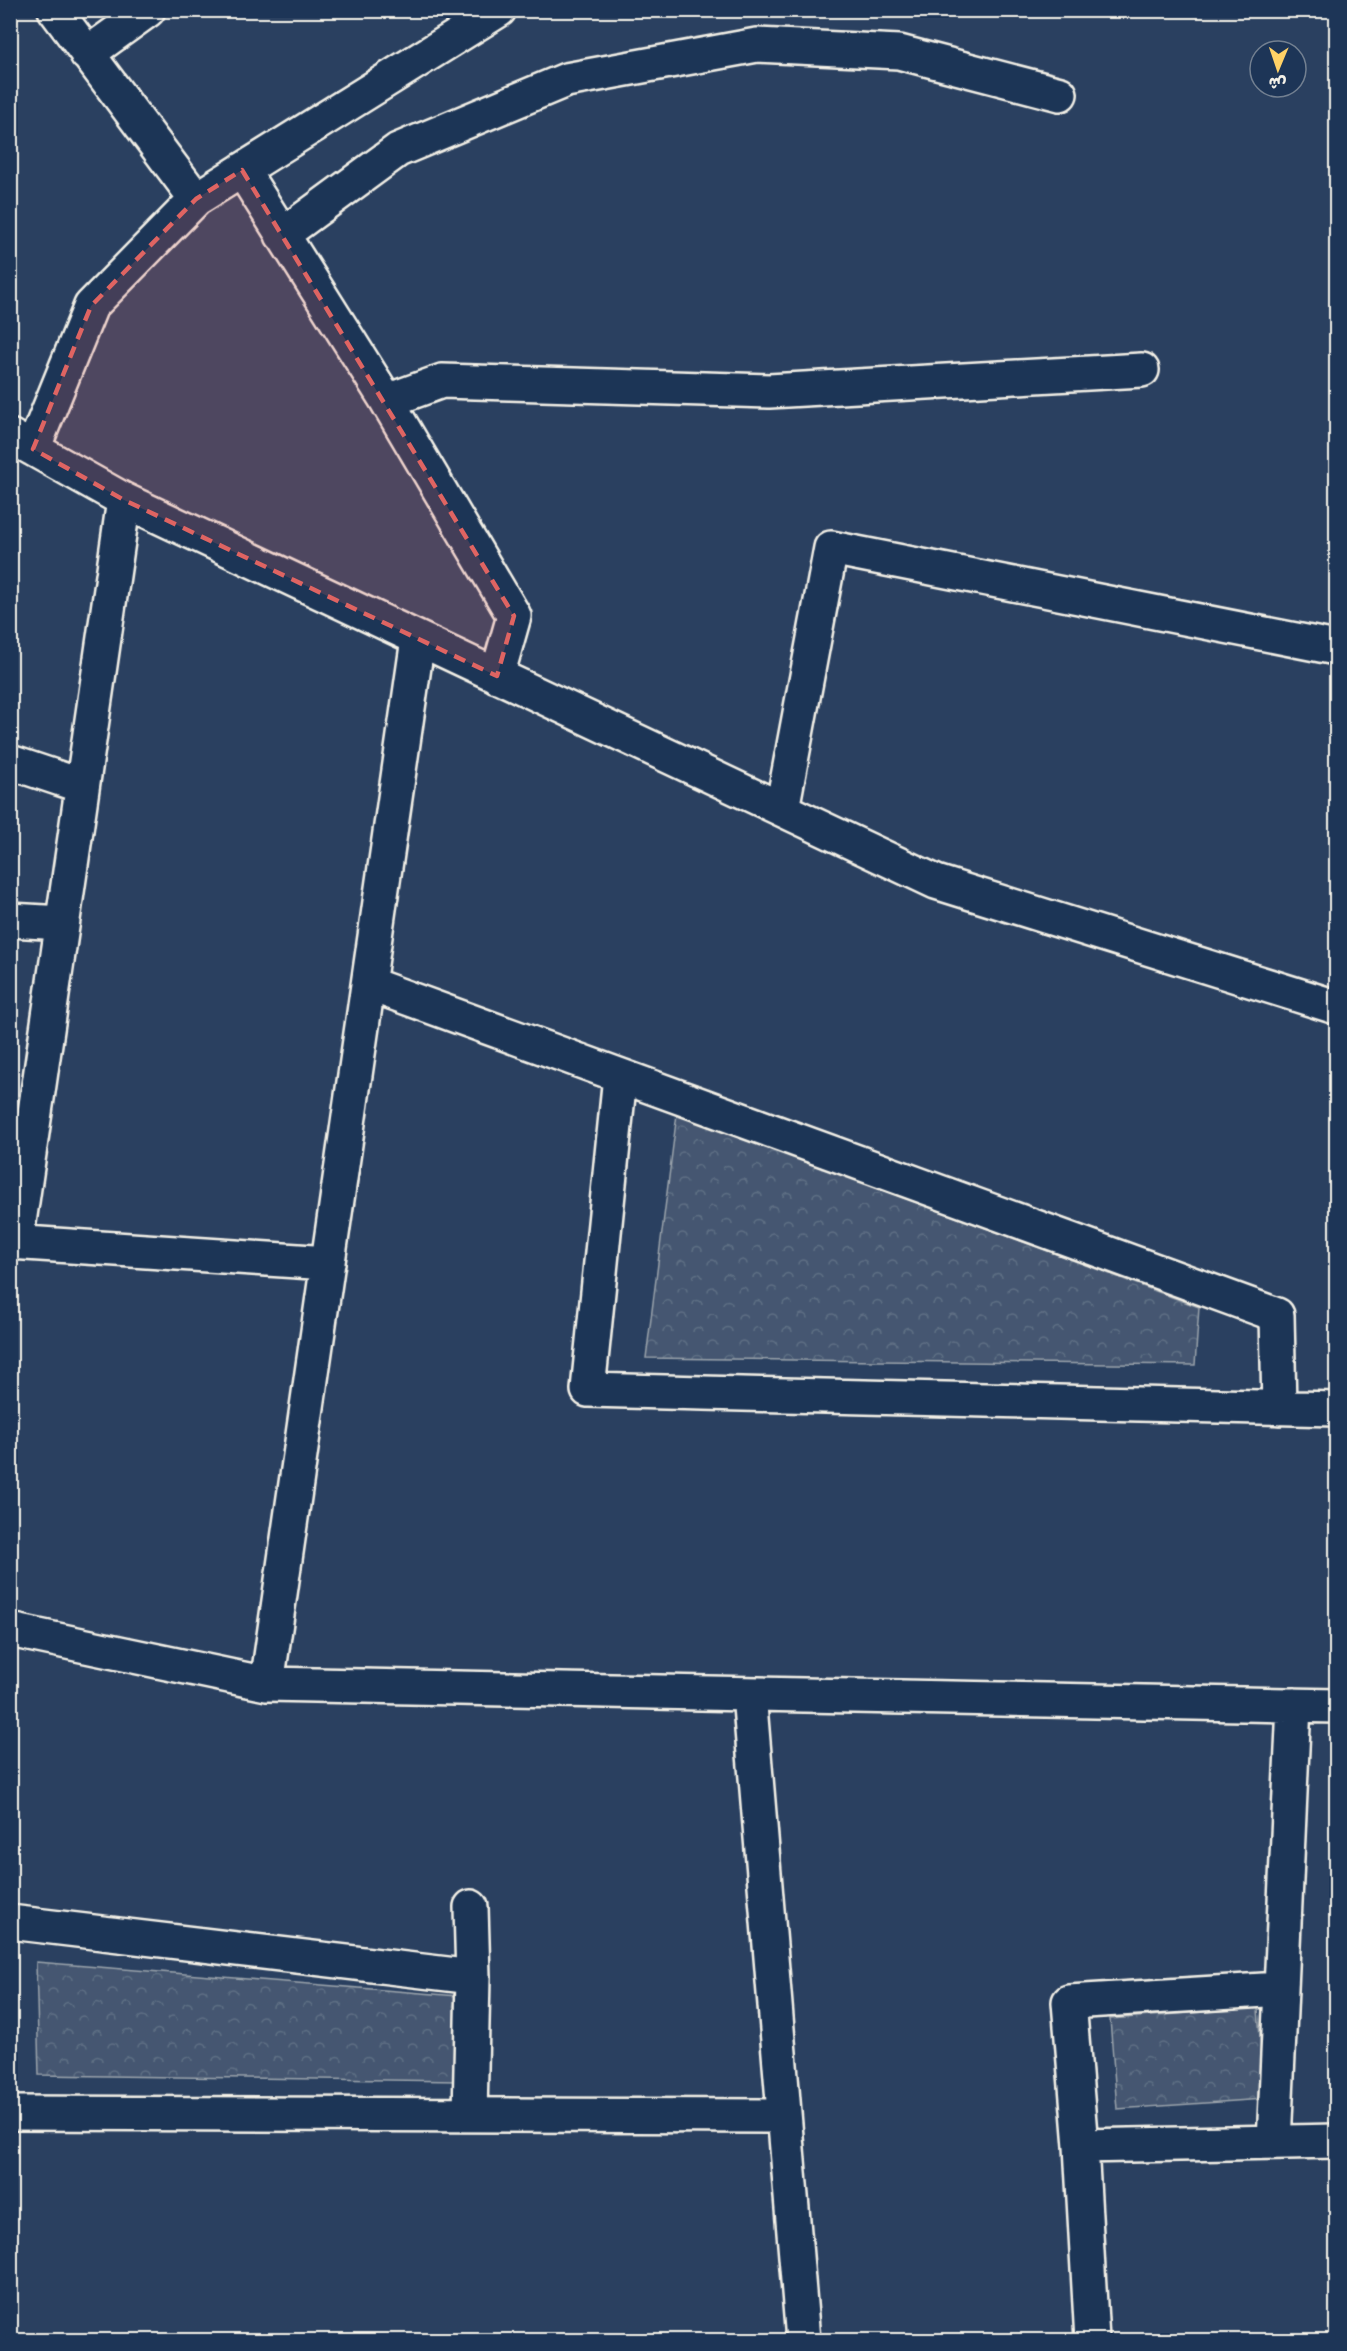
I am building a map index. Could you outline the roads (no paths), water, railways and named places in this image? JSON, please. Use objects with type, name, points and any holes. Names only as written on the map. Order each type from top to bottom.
[{"type":"street","points":[[55,10],[196,199]]},
{"type":"street","points":[[87,54],[148,10]]},
{"type":"street","points":[[499,10],[196,199],[91,306],[22,442],[124,500],[936,882],[1336,1007]]},
{"type":"street","points":[[282,235],[398,150],[566,80],[757,45],[899,52],[1060,94]]},
{"type":"street","points":[[242,170],[387,401],[514,616],[498,676]]},
{"type":"street","points":[[387,401],[442,381],[769,391],[1142,370]]},
{"type":"street","points":[[124,500],[13,1243],[328,1263]]},
{"type":"street","points":[[782,809],[831,548],[1336,648]]},
{"type":"street","points":[[267,1684],[418,639]]},
{"type":"street","points":[[10,762],[82,786]]},
{"type":"street","points":[[10,920],[62,923]]},
{"type":"street","points":[[369,984],[1277,1315],[1279,1408]]},
{"type":"street","points":[[620,1076],[588,1390],[1336,1409]]},
{"type":"street","points":[[10,1630],[267,1684],[1336,1706]]},
{"type":"street","points":[[749,1694],[803,2340]]},
{"type":"street","points":[[1274,2142],[1294,1705]]},
{"type":"street","points":[[470,2115],[473,1977],[471,1907]]},
{"type":"street","points":[[10,1922],[473,1977]]},
{"type":"street","points":[[1092,2340],[1081,2146],[1069,2002],[1281,1989]]},
{"type":"street","points":[[10,2113],[784,2116]]},
{"type":"street","points":[[1081,2146],[1336,2140]]}]
